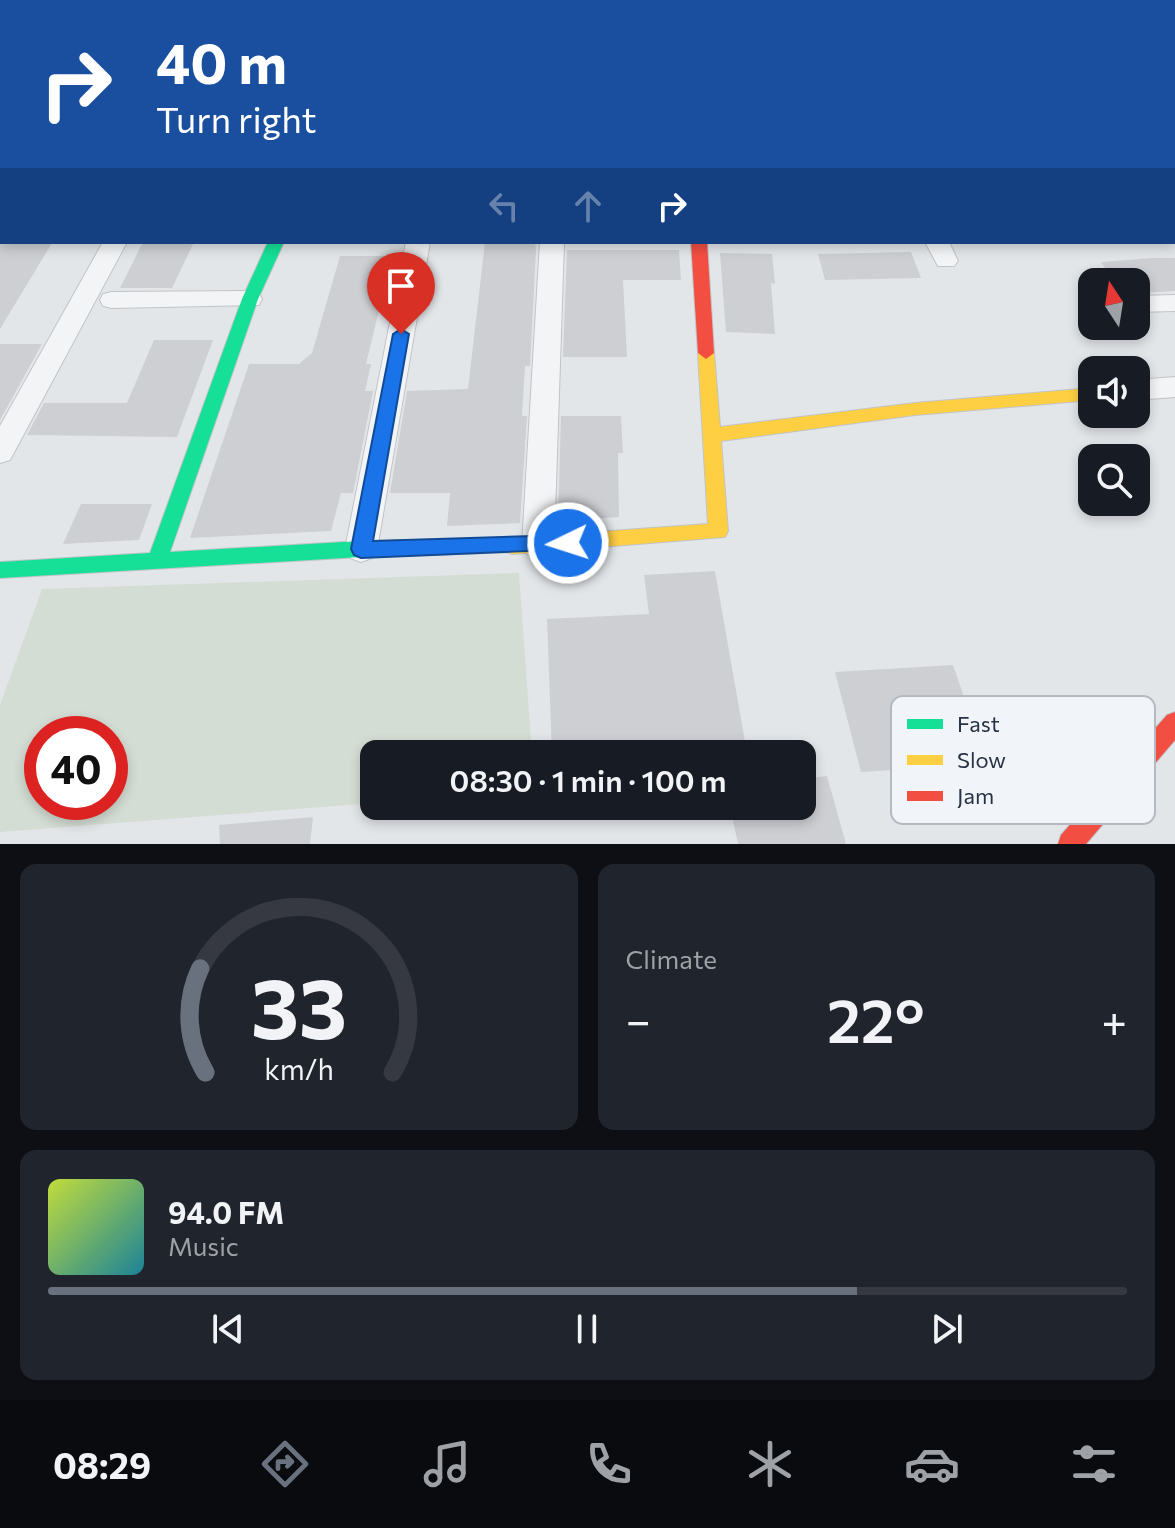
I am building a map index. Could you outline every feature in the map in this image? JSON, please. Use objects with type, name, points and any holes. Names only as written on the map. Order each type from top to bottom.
[{"type":"street","points":[[0,452],[114,244]]},
{"type":"street","points":[[157,561],[250,299],[275,244]]},
{"type":"street","points":[[361,549],[418,244]]},
{"type":"street","points":[[538,545],[552,244]]},
{"type":"street","points":[[0,570],[361,549],[538,545],[718,531],[699,244]]},
{"type":"street","points":[[112,300],[250,299]]},
{"type":"street","points":[[1150,304],[1175,303]]},
{"type":"street","points":[[1150,389],[1175,387]]},
{"type":"street","points":[[712,435],[915,409],[1078,395]]},
{"type":"street","points":[[1155,746],[1175,723]]},
{"type":"street","points":[[1070,844],[1087,824]]},
{"type":"shaded area","points":[[519,573],[531,740],[360,740],[360,804],[0,832],[0,705],[42,589]]},
{"type":"building","points":[[0,244],[51,244],[0,329]]},
{"type":"building","points":[[142,244],[193,244],[172,288],[120,288]]},
{"type":"building","points":[[485,244],[535,244],[530,366],[525,366],[522,416],[527,416],[520,523],[447,526],[450,493],[390,493],[407,391],[468,389]]},
{"type":"building","points":[[567,250],[679,250],[681,280],[623,280],[627,357],[563,357]]},
{"type":"building","points":[[911,252],[921,278],[825,280],[818,254]]},
{"type":"building","points":[[720,253],[772,254],[775,334],[726,332]]},
{"type":"building","points":[[340,256],[392,256],[366,364],[371,364],[365,391],[373,391],[353,493],[341,493],[331,531],[190,538],[249,364],[299,364],[312,353]]},
{"type":"building","points":[[1175,258],[1175,291],[1150,292],[1150,268],[1105,268],[1101,262]]},
{"type":"building","points":[[154,340],[213,340],[177,437],[27,435],[44,403],[127,403]]},
{"type":"building","points":[[0,344],[42,344],[0,420]]},
{"type":"building","points":[[561,416],[621,416],[623,453],[618,453],[619,517],[558,521]]},
{"type":"building","points":[[81,504],[152,504],[139,540],[63,544]]},
{"type":"building","points":[[715,571],[745,740],[551,740],[547,619],[649,614],[644,575]]},
{"type":"building","points":[[953,665],[964,696],[891,696],[891,770],[861,772],[835,672]]},
{"type":"building","points":[[827,776],[846,844],[738,844],[733,820],[816,820],[816,777]]},
{"type":"building","points":[[313,817],[310,844],[220,844],[219,825]]},
{"type":"traffic: fast","points":[[157,561],[250,299],[275,244]]},
{"type":"traffic: fast","points":[[0,570],[361,549],[513,546]]},
{"type":"traffic: slow","points":[[513,546],[718,531],[706,353]]},
{"type":"traffic: slow","points":[[712,435],[915,409],[1078,395]]},
{"type":"traffic: jam","points":[[699,244],[706,353]]},
{"type":"traffic: jam","points":[[1155,746],[1175,723]]},
{"type":"traffic: jam","points":[[1070,844],[1087,824]]},
{"type":"route","points":[[401,334],[361,549],[568,543]]}]
